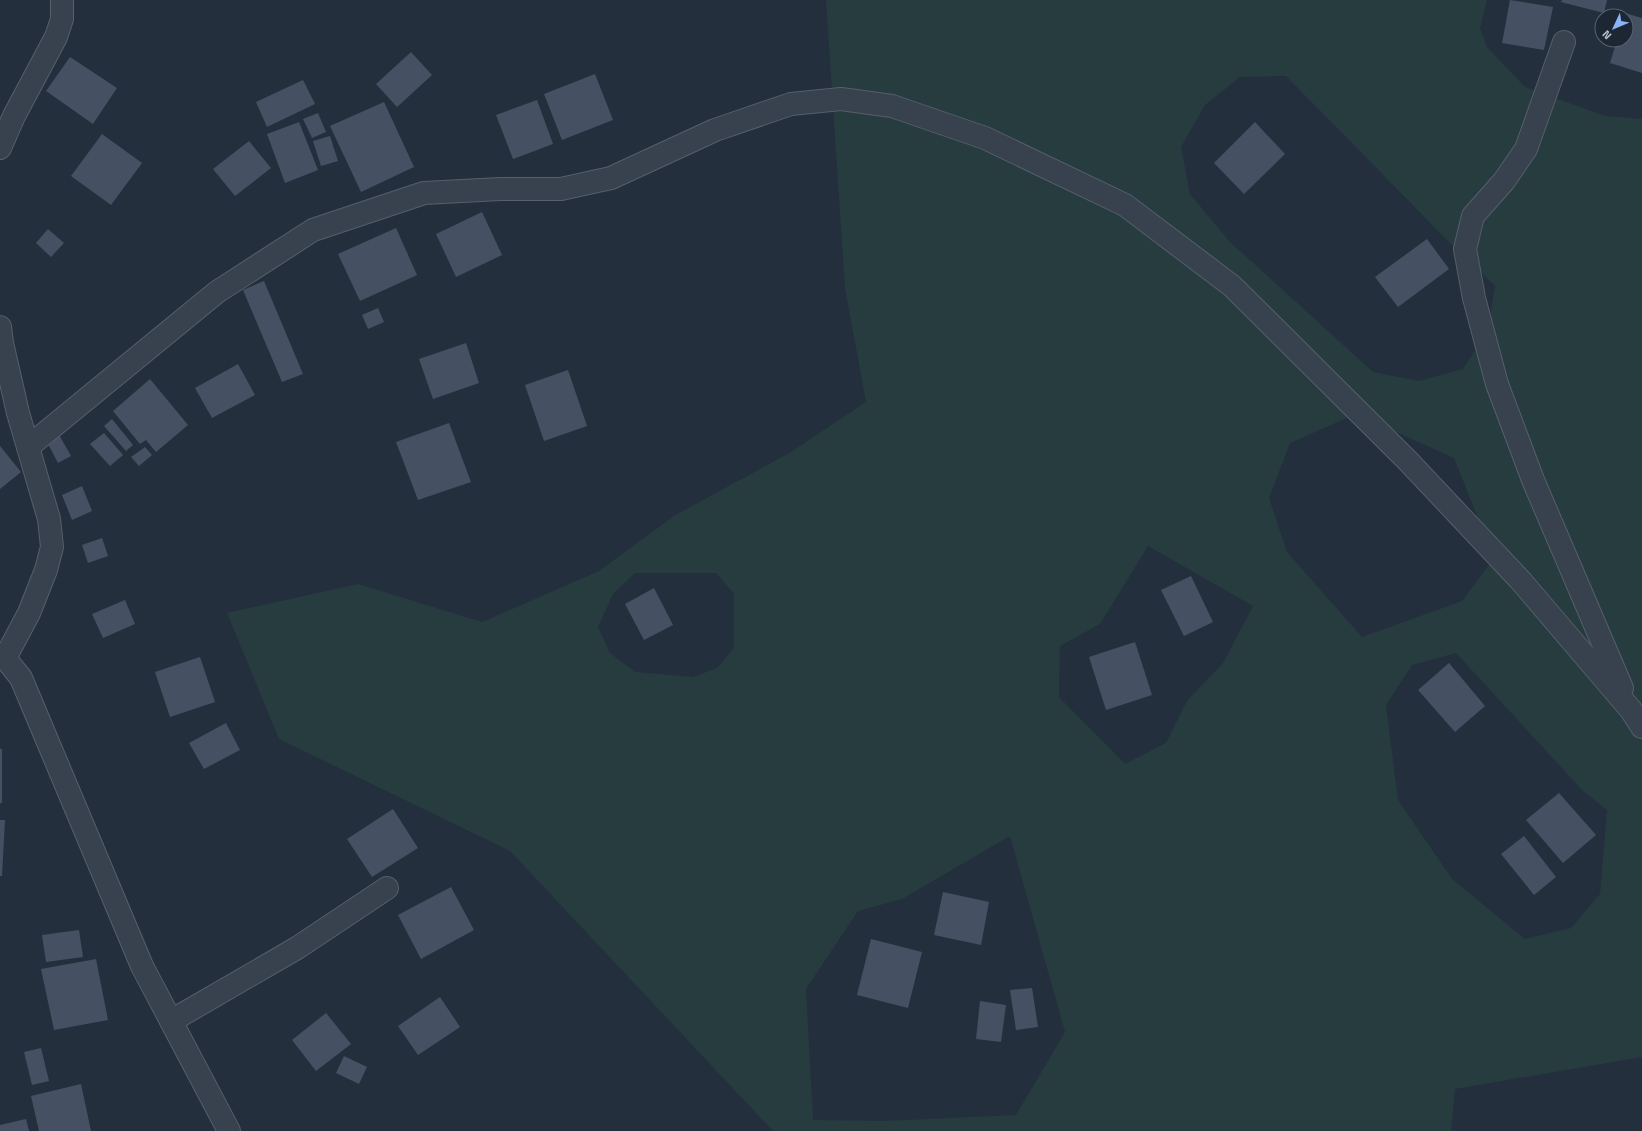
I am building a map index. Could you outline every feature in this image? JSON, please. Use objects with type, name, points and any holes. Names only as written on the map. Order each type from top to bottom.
[{"type":"street","points":[[0,148],[14,116],[56,37],[62,19],[62,0]]},
{"type":"street","points":[[1564,42],[1526,149],[1504,181],[1473,216],[1465,249],[1474,298],[1497,384],[1533,480],[1637,718]]},
{"type":"street","points":[[28,447],[217,292],[313,230],[424,193],[500,189],[561,189],[612,178],[715,130],[791,104],[841,99],[892,106],[986,138],[1125,205],[1232,286],[1419,473],[1521,581],[1637,718]]},
{"type":"street","points":[[0,327],[2,342],[28,447],[49,518],[52,547],[46,570],[29,613],[3,657],[21,678],[142,966],[229,1131]]},
{"type":"street","points":[[171,1020],[297,948],[387,888]]},
{"type":"green space","points":[[826,0],[1487,0],[1480,28],[1487,47],[1525,87],[1605,116],[1642,119],[1642,1057],[1455,1089],[1451,1131],[773,1131],[510,851],[279,739],[227,613],[358,584],[482,622],[599,571],[674,516],[791,452],[866,402],[845,288]],"holes":[[[1286,76],[1448,241],[1495,286],[1488,330],[1463,369],[1419,381],[1373,372],[1229,241],[1190,194],[1181,147],[1205,105],[1240,77]],[[1356,414],[1454,458],[1494,558],[1462,601],[1362,637],[1287,552],[1269,498],[1290,443]],[[1148,546],[1253,606],[1223,663],[1187,701],[1166,743],[1125,764],[1059,697],[1060,646],[1100,624]],[[635,573],[716,573],[734,594],[734,648],[717,668],[693,677],[635,672],[610,653],[598,627],[613,594]],[[1456,653],[1582,790],[1607,810],[1600,894],[1571,928],[1525,939],[1452,879],[1398,800],[1386,705],[1412,665]],[[1010,836],[1065,1032],[1016,1115],[884,1121],[813,1120],[806,989],[858,911],[902,899]]]},
{"type":"building","points":[[1510,0],[1553,7],[1544,50],[1502,43]]},
{"type":"building","points":[[1562,0],[1607,0],[1605,8],[1594,8],[1594,10],[1561,2]]},
{"type":"building","points":[[1634,16],[1642,18],[1642,73],[1610,63],[1615,48],[1634,48]]},
{"type":"building","points":[[411,52],[432,75],[397,107],[376,84]]},
{"type":"building","points":[[70,57],[117,88],[93,124],[46,91]]},
{"type":"building","points":[[595,74],[613,120],[562,140],[544,94]]},
{"type":"building","points":[[303,80],[315,104],[267,127],[256,102]]},
{"type":"building","points":[[537,100],[553,144],[513,159],[496,115]]},
{"type":"building","points":[[384,102],[414,167],[361,192],[330,126]]},
{"type":"building","points":[[318,113],[326,132],[312,138],[303,119]]},
{"type":"building","points":[[299,122],[318,170],[285,183],[267,134]]},
{"type":"building","points":[[1255,122],[1285,154],[1244,194],[1214,163]]},
{"type":"building","points":[[102,134],[142,163],[111,205],[71,176]]},
{"type":"building","points":[[330,136],[338,161],[321,166],[313,141]]},
{"type":"building","points":[[249,141],[271,168],[235,196],[213,169]]},
{"type":"building","points":[[482,212],[502,255],[456,277],[436,234]]},
{"type":"building","points":[[396,228],[417,275],[360,301],[338,254]]},
{"type":"building","points":[[48,229],[64,243],[51,257],[36,243]]},
{"type":"building","points":[[1427,239],[1449,269],[1398,307],[1375,277]]},
{"type":"building","points":[[264,281],[303,374],[282,382],[243,290]]},
{"type":"building","points":[[378,308],[384,322],[368,329],[362,315]]},
{"type":"building","points":[[466,343],[479,383],[433,399],[419,359]]},
{"type":"building","points":[[238,364],[255,395],[212,418],[195,388]]},
{"type":"building","points":[[568,370],[587,426],[544,441],[525,385]]},
{"type":"building","points":[[150,379],[188,425],[156,452],[146,440],[140,444],[113,411]]},
{"type":"building","points":[[112,419],[133,445],[126,451],[104,426]]},
{"type":"building","points":[[449,423],[471,482],[418,500],[396,442]]},
{"type":"building","points":[[58,433],[71,456],[58,463],[46,440]]},
{"type":"building","points":[[104,433],[123,455],[110,466],[90,444]]},
{"type":"building","points":[[0,446],[21,472],[0,489]]},
{"type":"building","points":[[145,447],[152,455],[139,466],[131,457]]},
{"type":"building","points":[[82,486],[92,511],[72,520],[62,495]]},
{"type":"building","points":[[102,538],[108,556],[88,563],[82,545]]},
{"type":"building","points":[[1191,576],[1213,622],[1184,636],[1161,590]]},
{"type":"building","points":[[654,588],[673,625],[644,640],[625,604]]},
{"type":"building","points":[[125,600],[135,624],[103,638],[92,614]]},
{"type":"building","points":[[1135,642],[1152,695],[1106,710],[1089,657]]},
{"type":"building","points":[[200,657],[215,702],[170,717],[155,672]]},
{"type":"building","points":[[1449,663],[1485,706],[1455,732],[1418,690]]},
{"type":"building","points":[[226,723],[240,750],[204,769],[189,743]]},
{"type":"building","points":[[0,749],[2,749],[2,803],[0,803]]},
{"type":"building","points":[[1559,793],[1596,835],[1563,863],[1526,820]]},
{"type":"building","points":[[393,809],[418,848],[372,877],[347,839]]},
{"type":"building","points":[[0,820],[5,820],[2,876],[0,876]]},
{"type":"building","points":[[1524,836],[1556,877],[1534,895],[1501,854]]},
{"type":"building","points":[[451,887],[474,930],[421,959],[398,915]]},
{"type":"building","points":[[943,892],[989,902],[981,945],[934,935]]},
{"type":"building","points":[[79,930],[83,957],[46,962],[42,935]]},
{"type":"building","points":[[871,939],[922,952],[908,1008],[857,995]]},
{"type":"building","points":[[96,959],[108,1020],[54,1030],[41,969]]},
{"type":"building","points":[[1032,988],[1038,1027],[1016,1030],[1010,990]]},
{"type":"building","points":[[440,997],[460,1027],[418,1055],[398,1026]]},
{"type":"building","points":[[980,1001],[1006,1005],[1001,1042],[976,1039]]},
{"type":"building","points":[[326,1013],[351,1044],[316,1071],[292,1040]]},
{"type":"building","points":[[41,1048],[49,1081],[32,1085],[24,1052]]},
{"type":"building","points":[[344,1056],[367,1067],[359,1084],[336,1073]]},
{"type":"building","points":[[81,1084],[91,1131],[39,1131],[31,1096]]},
{"type":"building","points":[[26,1119],[29,1131],[0,1131],[0,1125]]}]
